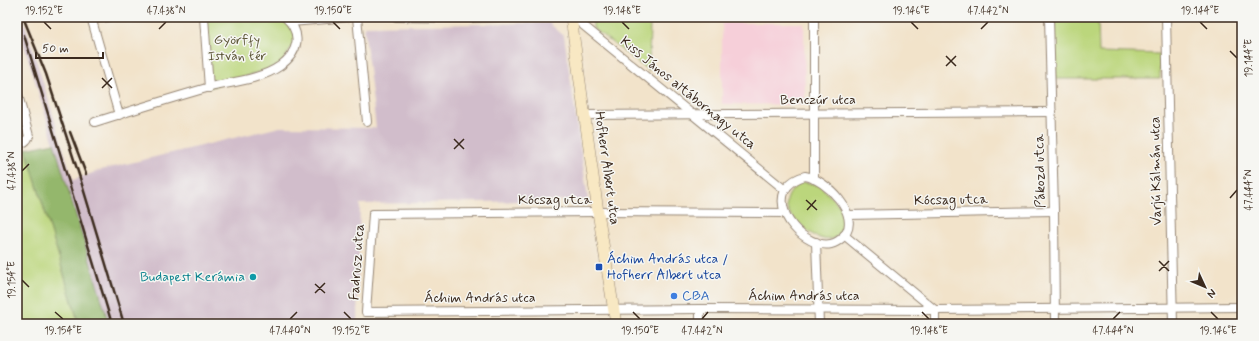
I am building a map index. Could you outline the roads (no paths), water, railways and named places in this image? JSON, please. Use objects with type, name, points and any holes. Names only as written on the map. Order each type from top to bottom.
[{"type":"street","points":[[108,17],[91,18],[119,114]]},
{"type":"street","points":[[204,17],[209,88]]},
{"type":"street","points":[[96,122],[119,114],[268,72],[281,65],[290,56],[297,42],[296,34],[288,20],[350,17]]},
{"type":"street","points":[[357,17],[367,122]]},
{"type":"street","points":[[396,17],[499,17]]},
{"type":"street","name":"Kiss János altábornagy utca","points":[[572,17],[785,190]]},
{"type":"street","name":"Hofherr Albert utca","points":[[572,17],[584,115],[616,324]]},
{"type":"street","points":[[814,17],[814,179]]},
{"type":"street","name":"Pákozd utca","points":[[1049,17],[1054,211],[1055,324]]},
{"type":"street","name":"Varjú Kálmán utca","points":[[1166,17],[1173,324]]},
{"type":"street","points":[[17,91],[28,131],[28,139],[17,145]]},
{"type":"street","name":"Benczúr utca","points":[[584,115],[1052,112]]},
{"type":"street","points":[[804,176],[814,179],[824,185],[836,196],[846,209],[848,215],[849,227],[844,236],[836,242],[830,244],[816,242],[806,237],[797,230],[784,213],[782,203],[785,190],[794,180],[799,177],[804,176]]},
{"type":"street","name":"Kócsag utca","points":[[848,215],[1054,211]]},
{"type":"street","name":"Kócsag utca","points":[[374,214],[598,212],[784,213]]},
{"type":"street","name":"Fadrusz utca","points":[[366,312],[374,214]]},
{"type":"street","points":[[844,236],[935,310],[935,324]]},
{"type":"street","points":[[816,242],[819,324]]},
{"type":"street","name":"Áchim András utca","points":[[366,312],[819,308],[935,310],[1242,307]]},
{"type":"street","points":[[700,309],[700,324]]},
{"type":"railway","points":[[23,17],[46,74],[80,178],[124,324]]},
{"type":"railway","points":[[24,35],[112,324]]},
{"type":"railway","points":[[70,132],[86,174]]},
{"type":"place","name":"Áchim András utca / Hofherr Albert utca","points":[[599,267]]},
{"type":"place","name":"Budapest Kerámia","points":[[253,277]]},
{"type":"place","name":"CBA","points":[[674,296]]},
{"type":"park label","name":"Györffy István tér","points":[[237,48]]}]
